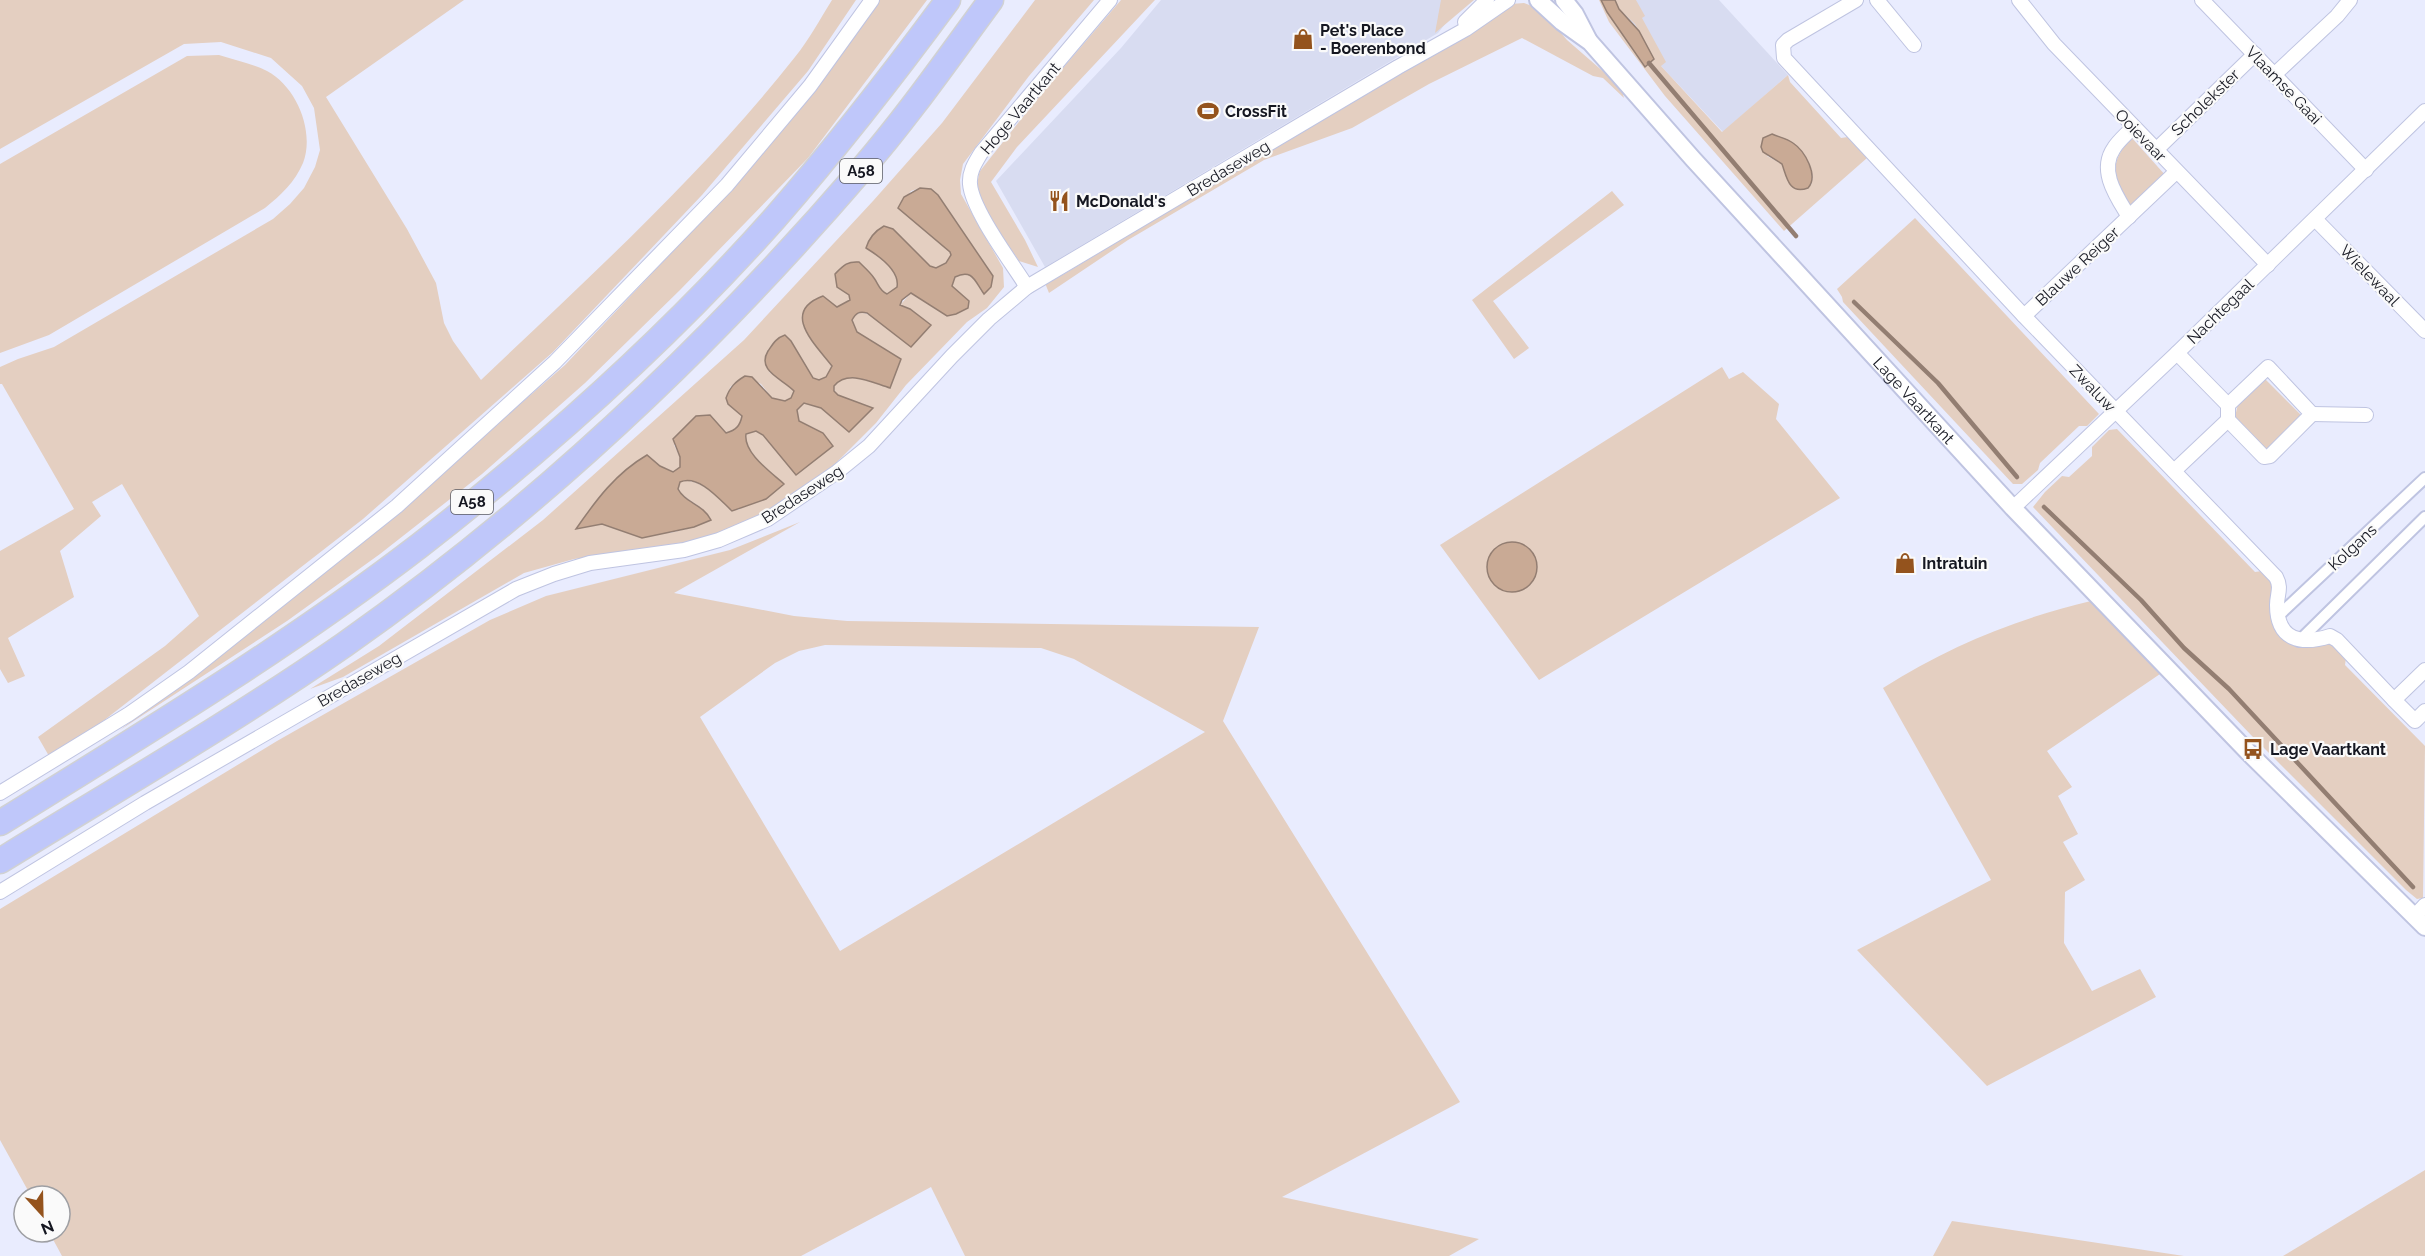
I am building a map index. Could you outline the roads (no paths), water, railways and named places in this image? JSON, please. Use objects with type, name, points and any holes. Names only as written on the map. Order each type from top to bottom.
[{"type":"highway","name":"A58","points":[[0,823],[162,723],[323,616],[419,545],[581,410],[644,352],[774,219],[874,97],[948,0]]},
{"type":"highway","name":"A58","points":[[0,861],[188,747],[343,645],[444,570],[569,467],[715,330],[797,243],[864,167],[991,0]]},
{"type":"street","points":[[0,793],[129,714],[189,672],[405,498],[555,362],[727,185],[810,87],[872,0]]},
{"type":"street","name":"Hoge Vaartkant","points":[[1027,287],[975,202],[969,182],[971,172],[981,153],[1110,0]]},
{"type":"street","name":"Bredaseweg","points":[[1448,38],[1487,0]]},
{"type":"street","name":"Bredaseweg","points":[[0,891],[145,803],[516,589],[590,563],[684,550],[719,540],[768,519],[837,472],[869,446],[952,356],[989,319],[1027,287],[1487,16],[1508,0]]},
{"type":"street","name":"Lage Vaartkant","points":[[1538,0],[1562,22],[1590,42],[1693,159],[2013,508],[2248,753],[2421,917]]},
{"type":"street","name":"Lage Vaartkant","points":[[1564,0],[1575,14],[1590,42]]},
{"type":"street","name":"Zwaluw","points":[[1856,0],[1788,40],[1783,45],[1784,58],[2024,316],[2276,577],[2280,585],[2278,616]]},
{"type":"street","points":[[1877,0],[1914,45]]},
{"type":"street","name":"Ooievaar","points":[[2019,0],[2054,44],[2268,265]]},
{"type":"street","name":"Vlaamse Gaai","points":[[2202,0],[2366,170]]},
{"type":"street","points":[[2275,74],[2337,16],[2350,0]]},
{"type":"street","name":"Scholekster","points":[[2156,150],[2255,54]]},
{"type":"street","name":"Nachtegaal","points":[[2013,508],[2177,353],[2425,111]]},
{"type":"street","name":"Blauwe Reiger","points":[[2129,217],[2112,189],[2108,169],[2113,149],[2133,127]]},
{"type":"street","name":"Blauwe Reiger","points":[[2024,316],[2176,172]]},
{"type":"street","name":"Wielewaal","points":[[2314,219],[2425,331]]},
{"type":"street","points":[[2177,353],[2228,405],[2228,420],[2264,457],[2270,456],[2312,414]]},
{"type":"street","points":[[2228,405],[2268,367],[2312,414],[2366,415]]},
{"type":"street","points":[[2174,471],[2228,420]]},
{"type":"street","name":"Kolgans","points":[[2278,616],[2425,478]]},
{"type":"street","name":"Kolgans","points":[[2299,641],[2425,517]]},
{"type":"street","points":[[2278,616],[2286,633],[2299,641],[2311,642],[2330,636],[2337,640],[2425,731]]},
{"type":"street","points":[[2394,699],[2425,670]]},
{"type":"street","points":[[2415,721],[2425,711]]},
{"type":"waterway","points":[[1649,63],[1796,236]]},
{"type":"waterway","points":[[1854,302],[1938,383],[2017,477]]},
{"type":"waterway","points":[[2044,507],[2141,600],[2184,648],[2229,689],[2413,887]]},
{"type":"place","name":"Pet's Place - Boerenbond","points":[[1303,39]]},
{"type":"place","name":"CrossFit","points":[[1208,111]]},
{"type":"place","name":"McDonald's","points":[[1059,201]]},
{"type":"place","name":"Intratuin","points":[[1905,563]]},
{"type":"place","name":"Lage Vaartkant","points":[[2253,749]]}]
